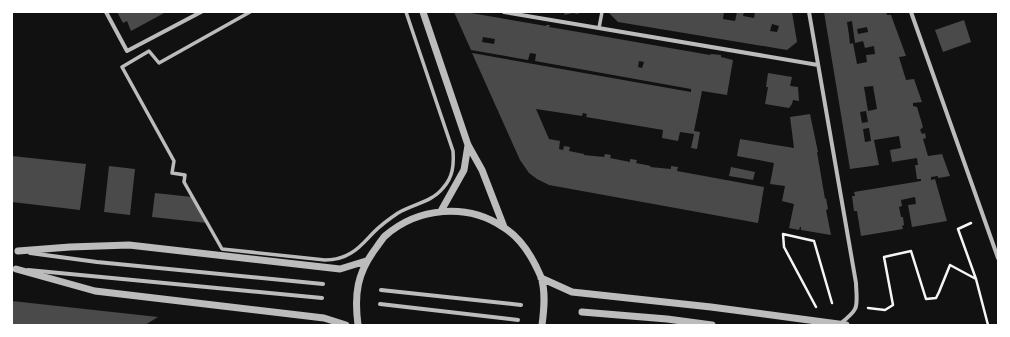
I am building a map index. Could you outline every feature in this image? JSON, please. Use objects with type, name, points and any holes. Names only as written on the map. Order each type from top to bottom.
[{"type":"street","points":[[106,12],[127,51],[201,12]]},
{"type":"street","points":[[250,12],[159,63],[150,51],[122,67],[174,161],[172,173],[185,175],[184,182],[222,249],[328,260],[339,258],[356,250],[390,218],[406,209],[433,198],[445,187],[452,173],[454,162],[453,151],[406,12]]},
{"type":"street","points":[[423,12],[468,145],[482,170],[504,227]]},
{"type":"street","points":[[504,12],[818,65]]},
{"type":"street","points":[[599,28],[602,12]]},
{"type":"street","points":[[541,278],[572,292],[711,307],[843,325],[857,307],[856,283],[809,12]]},
{"type":"street","points":[[912,12],[998,258]]},
{"type":"street","points":[[441,211],[464,170],[468,145]]},
{"type":"street","points":[[358,325],[356,306],[358,283],[366,261],[385,236],[411,219],[441,211],[463,211],[484,217],[504,227],[527,249],[541,278],[545,305],[542,325]]},
{"type":"street","points":[[15,251],[128,245],[340,269],[366,261]]},
{"type":"street","points":[[15,251],[97,262],[323,284]]},
{"type":"street","points":[[14,268],[322,298]]},
{"type":"street","points":[[14,268],[94,291],[324,318],[346,325]]},
{"type":"street","points":[[381,290],[521,305]]},
{"type":"street","points":[[380,304],[518,320]]},
{"type":"street","points":[[582,312],[667,319],[712,325]]},
{"type":"path","points":[[971,223],[958,229],[976,279],[988,325]]},
{"type":"path","points":[[819,312],[784,247],[783,234],[814,241],[832,303]]},
{"type":"path","points":[[864,308],[884,310],[893,305],[884,257],[911,251],[926,299],[936,298],[950,265],[976,279]]},
{"type":"building","points":[[117,12],[166,12],[131,31],[127,21],[123,23]]},
{"type":"building","points":[[454,12],[465,12],[546,26],[550,25],[549,27],[710,55],[721,55],[721,57],[733,60],[727,95],[702,91],[694,131],[700,132],[697,149],[691,148],[694,134],[680,132],[678,141],[662,138],[663,130],[586,117],[587,114],[583,113],[582,116],[536,109],[549,139],[560,141],[559,149],[563,150],[564,146],[570,147],[569,151],[584,155],[604,157],[605,154],[611,155],[610,158],[630,162],[630,159],[637,160],[636,163],[651,166],[650,167],[671,169],[671,166],[678,167],[677,171],[764,187],[758,223],[549,185],[537,179],[529,173],[520,160],[472,53],[691,92],[691,89],[535,61],[536,54],[530,53],[528,60],[471,50]],"holes":[[[483,37],[495,39],[494,44],[482,42]],[[639,61],[644,62],[642,68],[638,67]]]},
{"type":"building","points":[[565,12],[579,12],[578,14],[573,13],[564,15]]},
{"type":"building","points":[[608,12],[724,12],[723,19],[735,21],[737,12],[744,12],[743,16],[754,18],[755,12],[792,12],[797,42],[787,50],[618,22]],"holes":[[[772,24],[779,26],[777,32],[770,31]]]},
{"type":"building","points":[[824,12],[886,12],[887,15],[891,15],[906,56],[899,57],[906,80],[914,79],[922,102],[913,103],[913,106],[917,107],[923,127],[920,130],[922,134],[925,133],[926,138],[923,139],[928,156],[942,154],[950,176],[938,178],[938,176],[931,177],[931,180],[935,179],[947,221],[912,227],[908,205],[916,204],[915,197],[901,200],[902,206],[899,207],[901,217],[903,217],[903,229],[861,236],[857,211],[854,211],[852,196],[855,196],[854,192],[921,181],[921,179],[917,179],[915,165],[918,165],[917,158],[892,162],[890,150],[901,148],[899,136],[874,140],[879,165],[850,169]],"holes":[[[852,21],[855,43],[863,41],[865,48],[874,46],[875,54],[866,55],[867,62],[857,64],[853,43],[850,44],[847,22]],[[867,27],[868,32],[858,34],[857,29]],[[873,86],[877,109],[868,111],[864,87]],[[866,111],[868,122],[862,123],[860,112]],[[869,128],[871,141],[865,142],[863,129]]]},
{"type":"building","points":[[964,20],[971,42],[943,52],[935,30]]},
{"type":"building","points":[[768,73],[792,77],[790,86],[798,87],[799,101],[793,100],[789,108],[765,104],[768,87],[766,87]]},
{"type":"building","points":[[810,114],[828,209],[826,210],[831,235],[801,230],[801,227],[799,230],[789,228],[794,204],[782,201],[785,186],[770,184],[774,163],[737,156],[740,139],[794,148],[790,117]]},
{"type":"building","points":[[12,156],[86,164],[80,210],[12,202]]},
{"type":"building","points":[[109,166],[135,169],[130,215],[104,212]]},
{"type":"building","points":[[731,167],[755,172],[753,180],[729,176]]},
{"type":"building","points":[[155,193],[192,197],[207,223],[152,217]]},
{"type":"building","points":[[12,301],[158,317],[145,325],[12,325]]}]
